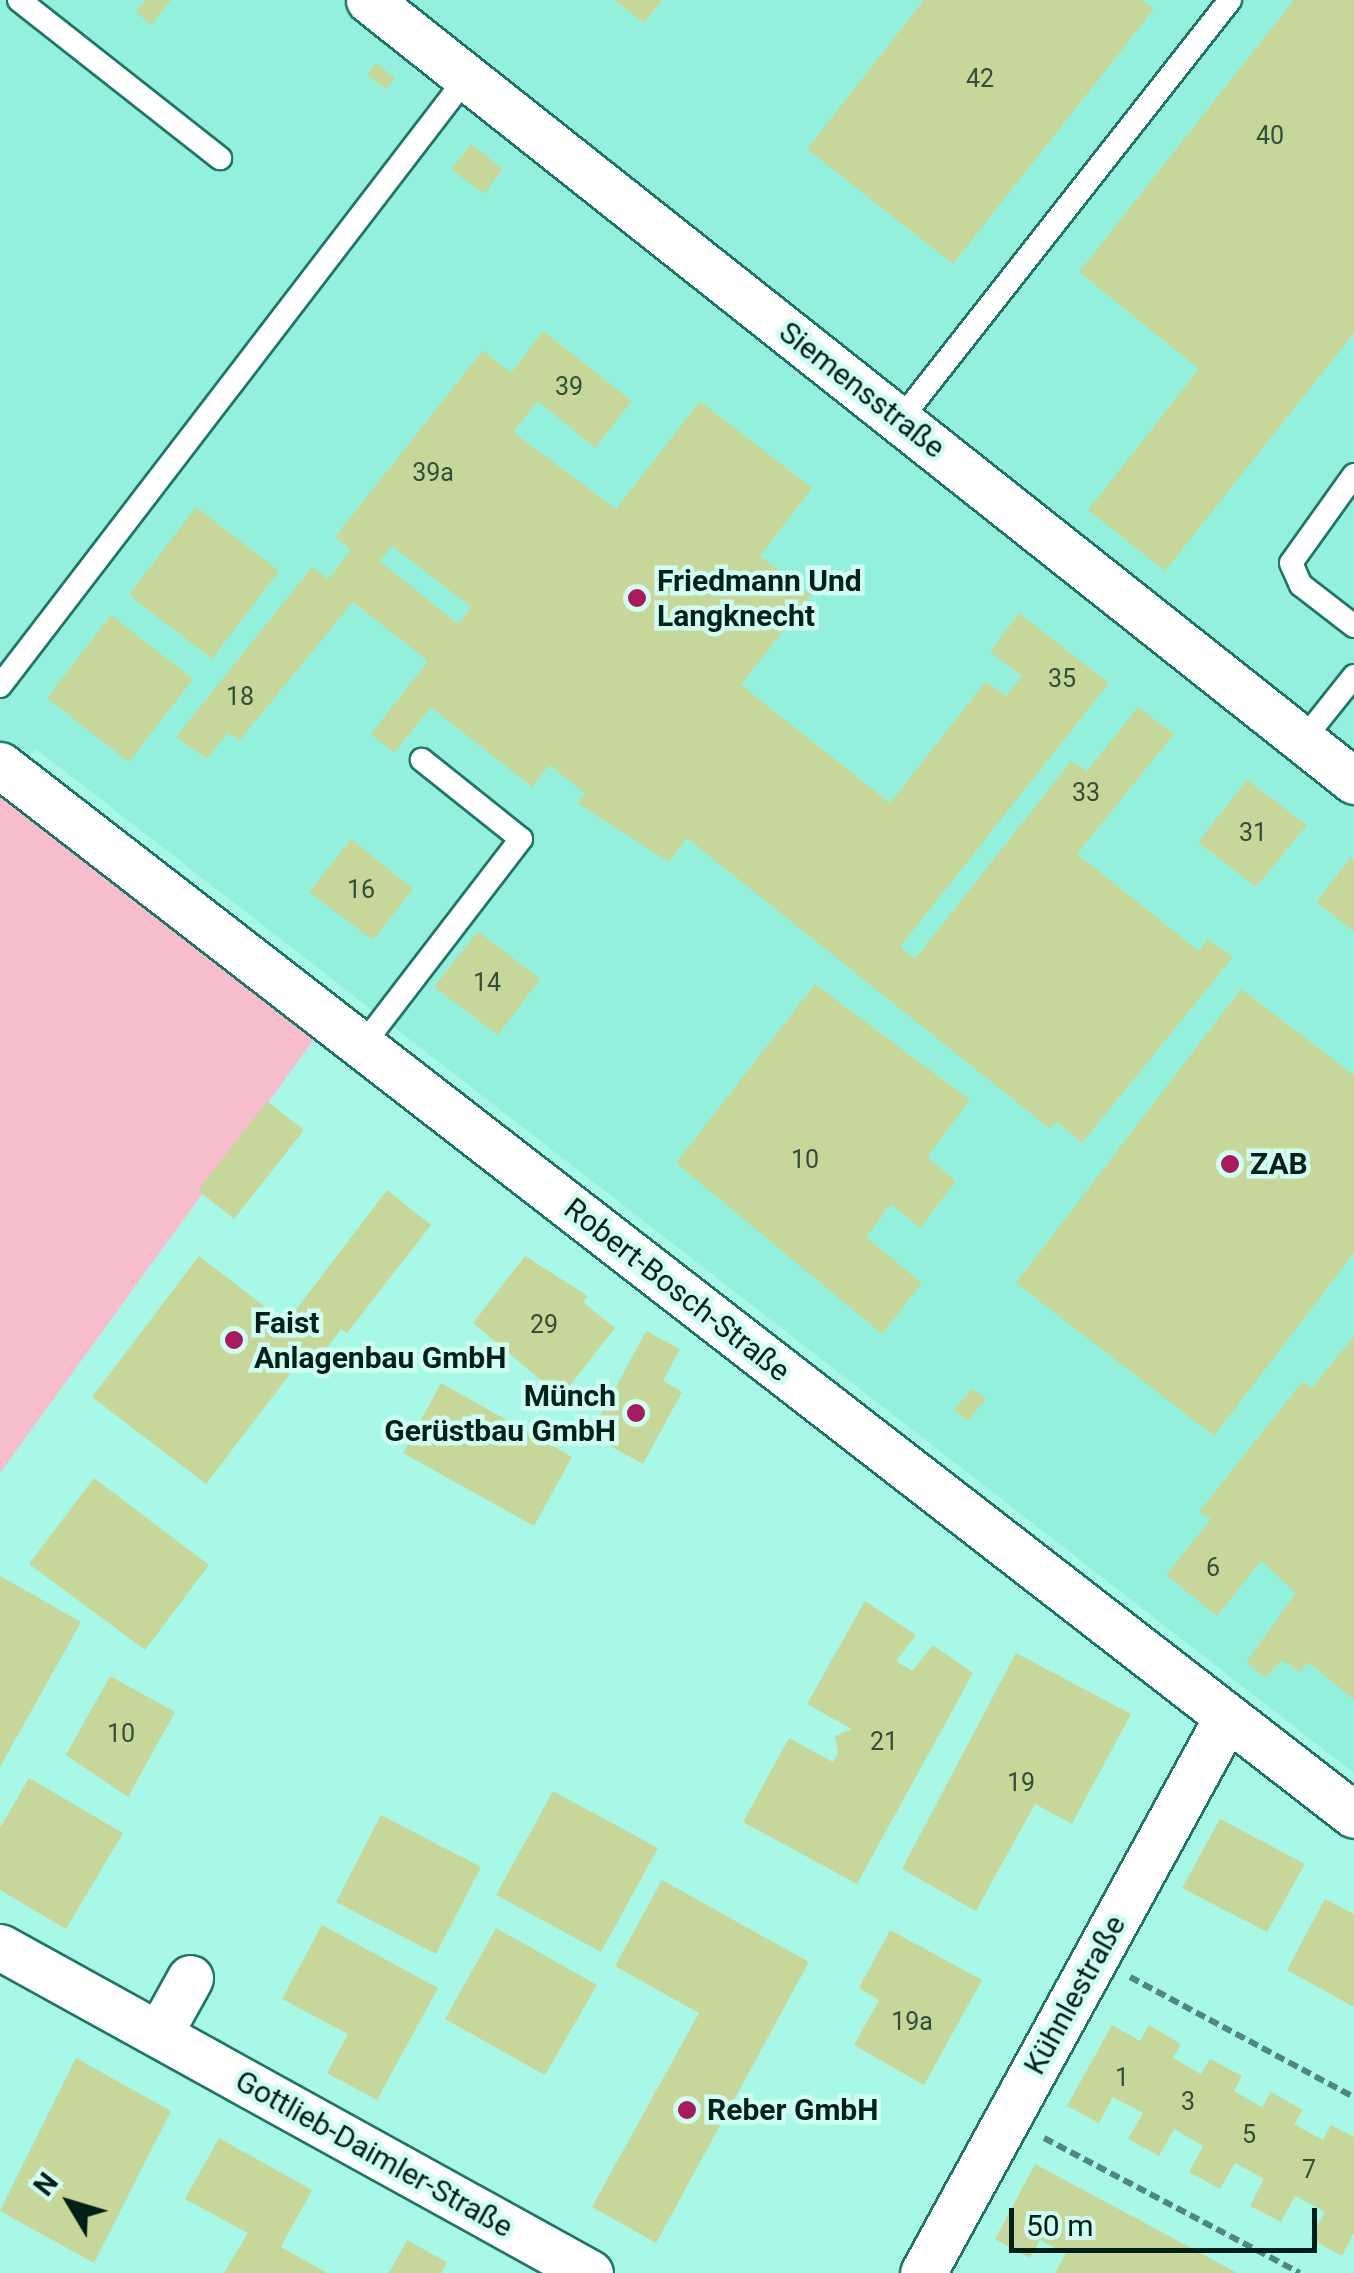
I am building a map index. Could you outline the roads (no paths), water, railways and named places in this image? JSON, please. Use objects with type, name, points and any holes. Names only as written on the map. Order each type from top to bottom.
[{"type":"street","name":"Siemensstraße","points":[[370,0],[1354,781]]},
{"type":"street","name":"Robert-Bosch-Straße","points":[[0,765],[1354,1815]]},
{"type":"street","name":"Kühnlestraße","points":[[923,2273],[1228,1717]]},
{"type":"street","name":"Gottlieb-Daimler-Straße","points":[[0,1947],[590,2273]]},
{"type":"street","points":[[159,2034],[190,1978]]},
{"type":"lane","points":[[19,0],[220,158]]},
{"type":"lane","points":[[900,420],[1230,0]]},
{"type":"lane","points":[[0,686],[466,77]]},
{"type":"lane","points":[[1354,475],[1291,563],[1301,585],[1354,626]]},
{"type":"lane","points":[[1302,740],[1354,676]]},
{"type":"lane","points":[[362,1046],[521,839],[422,760]]},
{"type":"place","name":"Friedmann Und Langknecht","points":[[637,598]]},
{"type":"place","name":"ZAB","points":[[1230,1164]]},
{"type":"place","name":"Faist Anlagenbau GmbH","points":[[234,1340]]},
{"type":"place","name":"Münch Gerüstbau GmbH","points":[[636,1413]]},
{"type":"place","name":"Reber GmbH","points":[[687,2110]]}]
